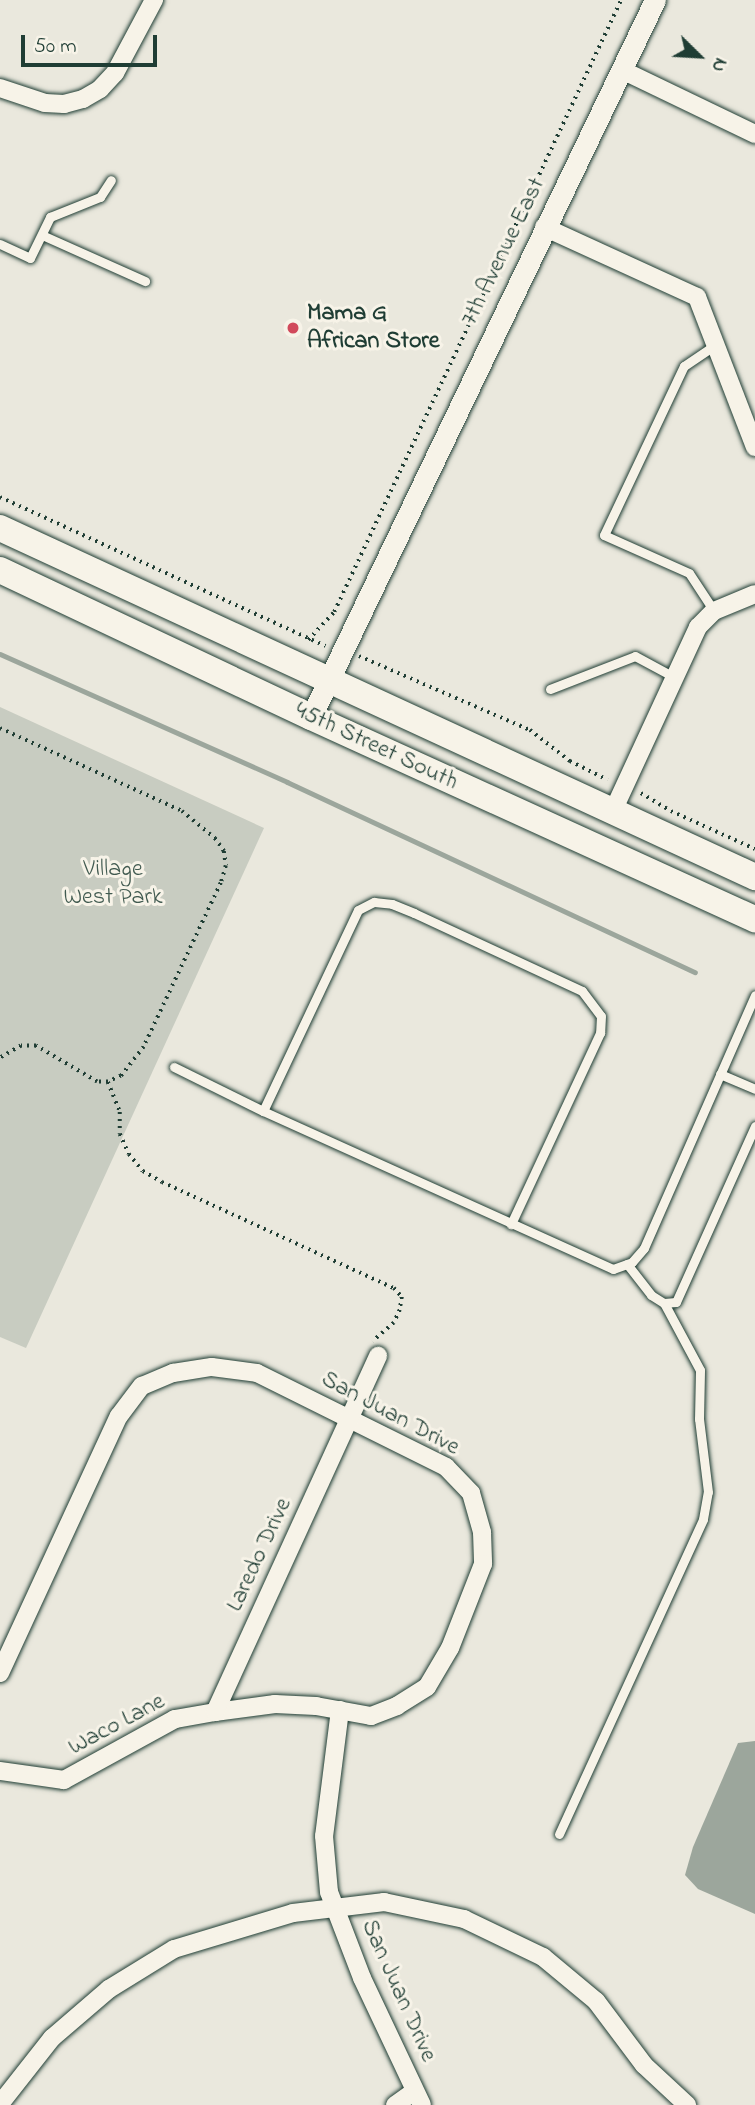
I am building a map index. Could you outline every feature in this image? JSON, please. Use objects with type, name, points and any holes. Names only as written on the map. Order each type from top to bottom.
[{"type":"main road","name":"45th Street South","points":[[0,528],[755,877]]},
{"type":"main road","name":"45th Street South","points":[[0,570],[311,718],[755,919]]},
{"type":"street","points":[[0,88],[46,103],[64,104],[83,99],[100,89],[115,73],[155,0]]},
{"type":"street","name":"7th Avenue East","points":[[311,718],[544,226],[655,0]]},
{"type":"street","points":[[622,70],[755,134]]},
{"type":"street","points":[[544,226],[697,297],[755,447]]},
{"type":"street","points":[[612,811],[698,627],[715,611],[755,594]]},
{"type":"street","name":"Laredo Drive","points":[[215,1712],[378,1356]]},
{"type":"street","name":"San Juan Drive","points":[[0,1673],[119,1416],[142,1386],[173,1373],[212,1367],[257,1373],[446,1467],[471,1493],[482,1532],[483,1564],[450,1648],[427,1687],[397,1706],[371,1716],[340,1710],[324,1836],[330,1892],[362,1978],[418,2098]]},
{"type":"street","name":"Waco Lane","points":[[0,1771],[64,1780],[175,1719],[275,1704],[340,1710]]},
{"type":"street","points":[[0,2104],[52,2038],[109,1989],[174,1949],[293,1913],[384,1902],[464,1919],[543,1957],[596,2001],[644,2065],[687,2105]]},
{"type":"street","points":[[394,2105],[418,2098]]},
{"type":"lane","points":[[0,244],[30,258],[50,217],[100,197],[111,180]]},
{"type":"lane","points":[[42,235],[145,281]]},
{"type":"lane","points":[[715,345],[684,366],[604,535],[689,573],[715,611]]},
{"type":"lane","points":[[550,689],[635,656],[674,677]]},
{"type":"lane","points":[[263,1111],[358,910],[374,902],[392,904],[414,913],[582,991],[601,1016],[600,1033],[510,1224]]},
{"type":"lane","points":[[174,1067],[263,1111],[613,1269],[627,1264],[645,1248],[755,995]]},
{"type":"lane","points":[[720,1074],[755,1089]]},
{"type":"lane","points":[[664,1303],[676,1302],[755,1126]]},
{"type":"lane","points":[[559,1834],[703,1519],[709,1492],[699,1419],[701,1370],[664,1303],[651,1296],[627,1264]]},
{"type":"path","points":[[0,497],[308,640],[334,612],[621,0]]},
{"type":"path","points":[[379,662],[530,730],[570,761],[606,779]]},
{"type":"path","points":[[0,728],[182,811],[201,823],[224,851],[226,866],[221,883],[144,1047],[133,1064],[108,1082],[87,1078],[54,1054],[36,1046],[21,1046],[0,1058]]},
{"type":"path","points":[[648,795],[671,811],[755,849]]},
{"type":"path","points":[[108,1082],[120,1112],[120,1134],[129,1154],[143,1171],[394,1288],[401,1297],[400,1310],[394,1323],[375,1337],[367,1349],[378,1356]]},
{"type":"green space","name":"Village West Park","points":[[0,707],[264,828],[26,1348],[0,1337]]},
{"type":"shaded area","points":[[755,1741],[755,1914],[698,1889],[685,1875],[693,1847],[738,1743]]},
{"type":"waterway","points":[[0,654],[287,782],[695,972]]},
{"type":"place","name":"Mama G African Store","points":[[293,328]]}]
